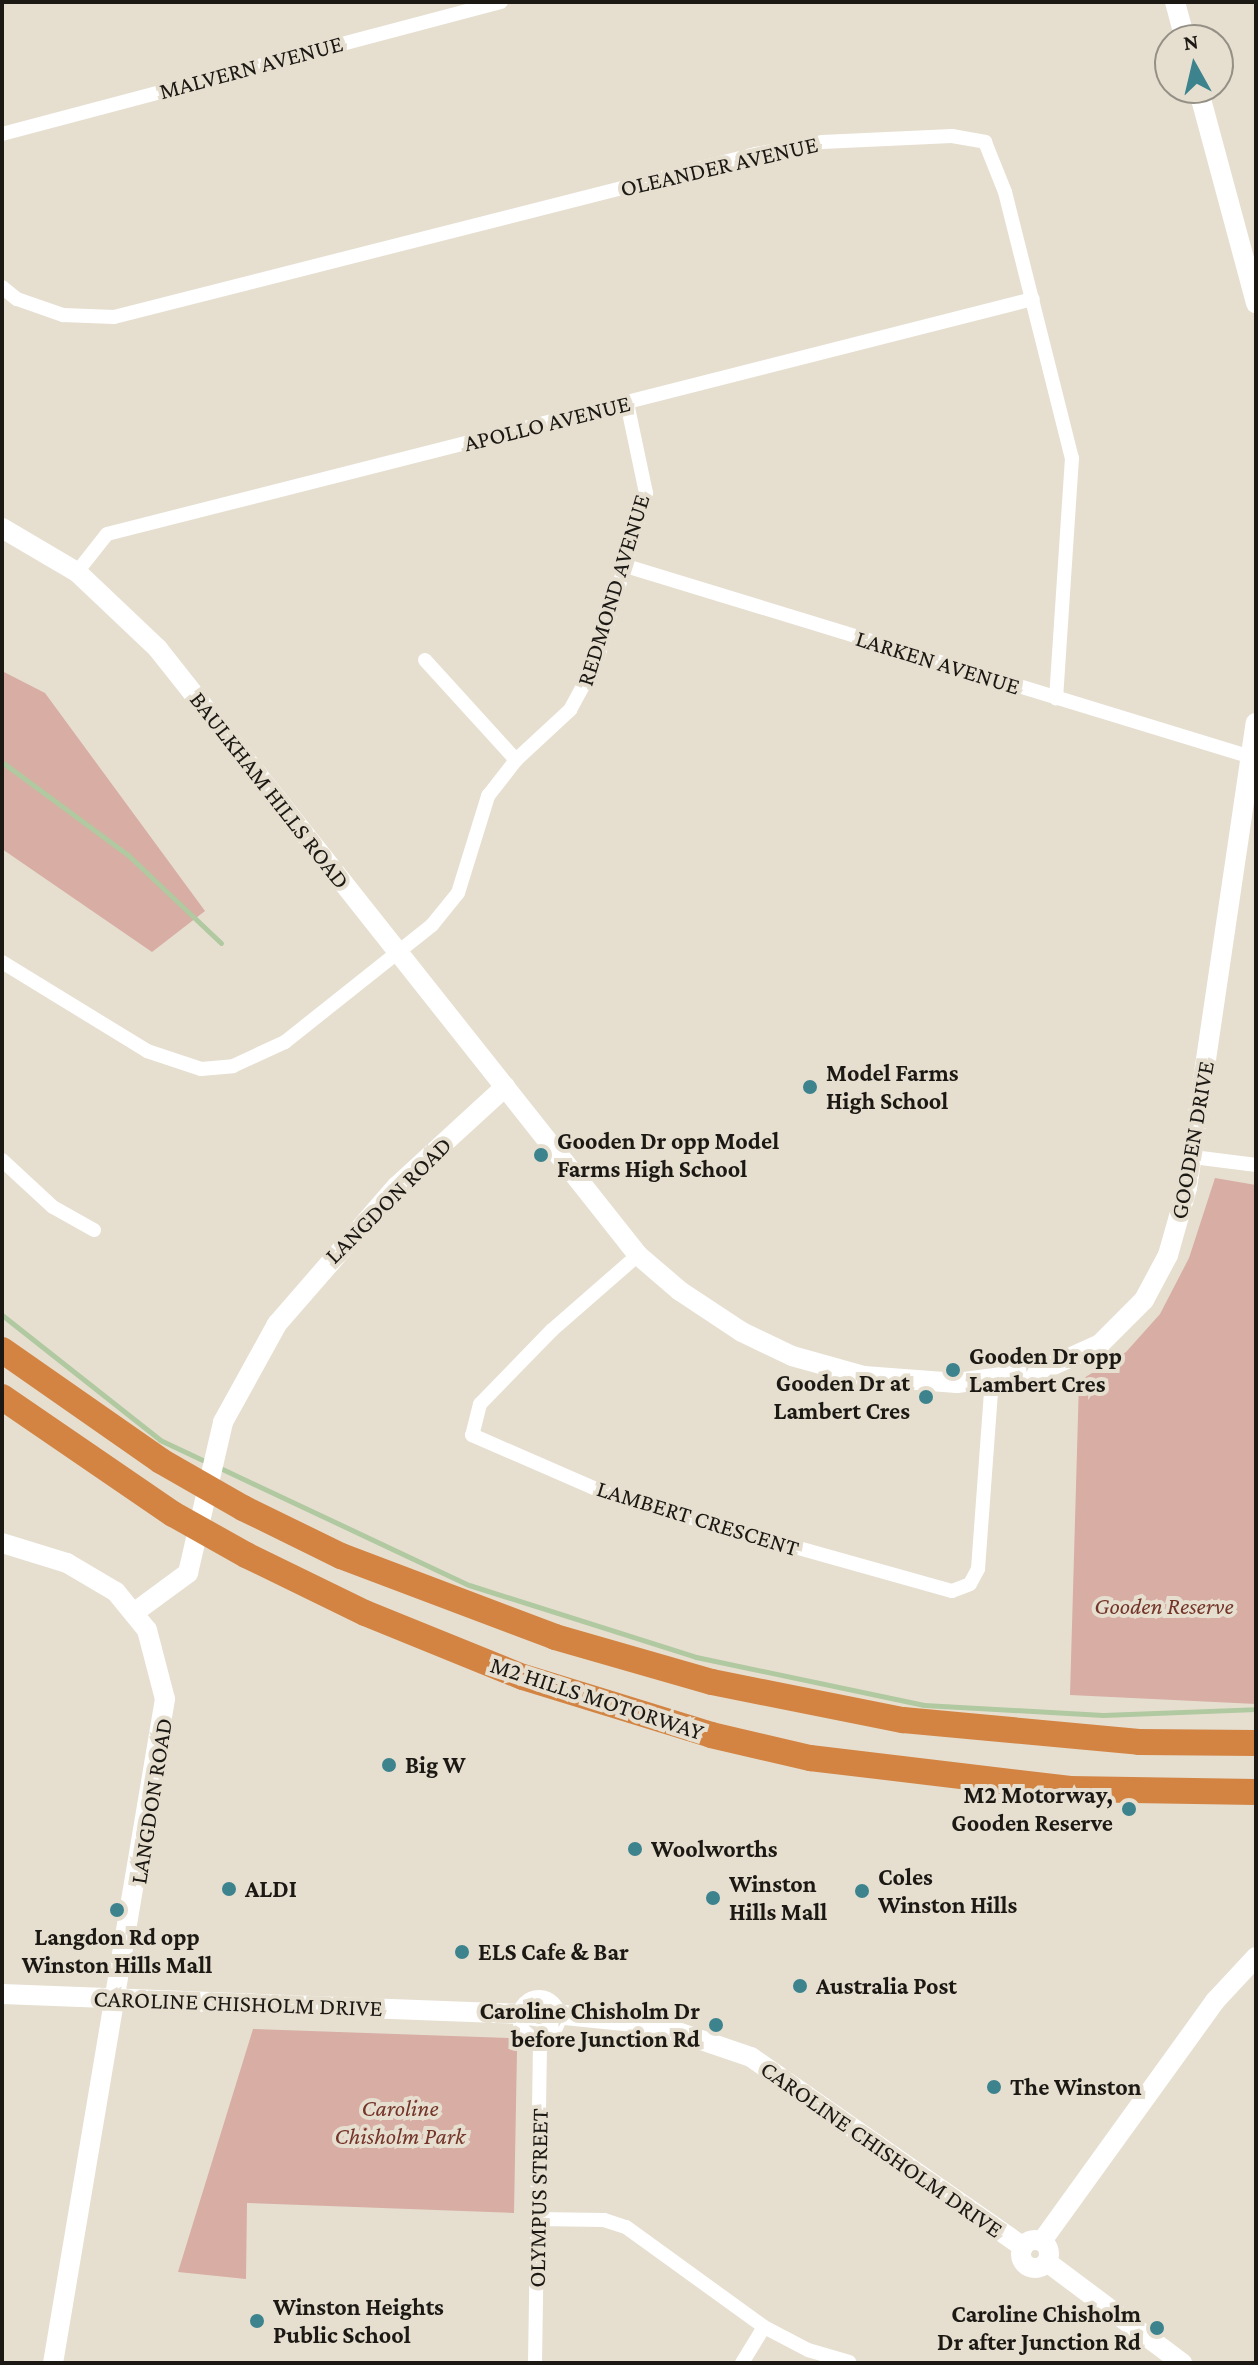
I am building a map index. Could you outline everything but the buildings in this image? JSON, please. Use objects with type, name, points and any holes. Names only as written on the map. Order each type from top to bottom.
[{"type":"highway","name":"M2 HILLS MOTORWAY","points":[[2,1350],[161,1461],[243,1508],[468,1608],[585,1647],[712,1682],[903,1720],[1080,1738],[1256,1743]]},
{"type":"highway","name":"M2 HILLS MOTORWAY","points":[[2,1397],[122,1481],[246,1555],[365,1613],[523,1677],[711,1735],[810,1758],[1070,1789],[1256,1792]]},
{"type":"street","name":"MALVERN AVENUE","points":[[2,134],[501,2]]},
{"type":"street","points":[[1175,2],[1181,24]]},
{"type":"street","points":[[1202,104],[1256,303]]},
{"type":"street","name":"OLEANDER AVENUE","points":[[2,287],[17,299],[63,315],[114,317],[756,154],[822,142],[952,136],[972,138],[992,150],[1072,458],[1056,698]]},
{"type":"street","name":"APOLLO AVENUE","points":[[77,572],[107,534],[1033,299]]},
{"type":"street","name":"REDMOND AVENUE","points":[[2,962],[147,1051],[201,1069],[260,1058],[400,954],[458,893],[482,810],[516,760],[561,720],[586,685],[626,566],[646,493],[627,403]]},
{"type":"street","name":"BAULKHAM HILLS ROAD","points":[[2,528],[77,572],[158,649],[505,1087]]},
{"type":"street","name":"LARKEN AVENUE","points":[[626,566],[1251,757]]},
{"type":"street","points":[[425,660],[516,760]]},
{"type":"street","name":"GOODEN DRIVE","points":[[505,1087],[638,1255],[712,1315],[792,1356],[895,1380],[992,1380],[1073,1360],[1135,1313],[1168,1255],[1193,1157],[1256,723]]},
{"type":"street","name":"LANGDON ROAD","points":[[53,2363],[165,1722],[157,1655],[135,1612],[181,1582],[195,1553],[213,1461],[236,1391],[277,1324],[366,1217],[505,1087]]},
{"type":"street","points":[[1193,1157],[1256,1165]]},
{"type":"street","points":[[2,1160],[53,1207],[94,1230]]},
{"type":"street","name":"LAMBERT CRESCENT","points":[[638,1255],[552,1330],[480,1404],[472,1435],[610,1495],[952,1591],[970,1584],[978,1569],[992,1380]]},
{"type":"street","points":[[2,1543],[85,1571],[135,1612]]},
{"type":"street","points":[[1182,2363],[1047,2262],[1049,2251],[1032,2244],[1215,2001],[1256,1957]]},
{"type":"street","name":"CAROLINE CHISHOLM DRIVE","points":[[2,1994],[522,2014]]},
{"type":"street","points":[[537,2000],[549,2004],[555,2014],[553,2026],[540,2034],[526,2029],[522,2014],[537,2000]]},
{"type":"street","name":"CAROLINE CHISHOLM DRIVE","points":[[555,2014],[654,2024],[751,2057],[1032,2244]]},
{"type":"street","name":"OLYMPUS STREET","points":[[535,2363],[540,2034]]},
{"type":"street","points":[[538,2219],[604,2220],[626,2227],[764,2327],[808,2350],[849,2362]]},
{"type":"street","points":[[742,2363],[764,2327]]},
{"type":"green space","points":[[2,671],[45,693],[205,911],[152,952],[2,849]]},
{"type":"green space","name":"Gooden Reserve","points":[[1215,1178],[1256,1185],[1256,1704],[1070,1695],[1079,1381],[1126,1352],[1160,1314],[1189,1258]]},
{"type":"green space","name":"Caroline Chisholm Park","points":[[253,2029],[509,2038],[517,2051],[514,2213],[247,2203],[246,2279],[178,2272]]},
{"type":"waterway","points":[[2,762],[128,855],[221,943]]},
{"type":"waterway","points":[[2,1315],[160,1440],[209,1463]]},
{"type":"waterway","points":[[218,1467],[469,1585],[696,1657],[924,1705],[1103,1715],[1256,1709]]},
{"type":"place","name":"Model Farms High School","points":[[810,1087]]},
{"type":"place","name":"Gooden Dr opp Model Farms High School","points":[[541,1155]]},
{"type":"place","name":"Gooden Dr opp Lambert Cres","points":[[953,1370]]},
{"type":"place","name":"Gooden Dr at Lambert Cres","points":[[926,1397]]},
{"type":"place","name":"Big W","points":[[389,1765]]},
{"type":"place","name":"M2 Motorway, Gooden Reserve","points":[[1129,1809]]},
{"type":"place","name":"Woolworths","points":[[635,1849]]},
{"type":"place","name":"ALDI","points":[[229,1889]]},
{"type":"place","name":"Coles Winston Hills","points":[[862,1891]]},
{"type":"place","name":"Winston Hills Mall","points":[[713,1898]]},
{"type":"place","name":"Langdon Rd opp Winston Hills Mall","points":[[117,1910]]},
{"type":"place","name":"ELS Cafe & Bar","points":[[462,1952]]},
{"type":"place","name":"Australia Post","points":[[800,1986]]},
{"type":"place","name":"Caroline Chisholm Dr before Junction Rd","points":[[716,2025]]},
{"type":"place","name":"The Winston","points":[[994,2087]]},
{"type":"place","name":"Winston Heights Public School","points":[[257,2321]]},
{"type":"place","name":"Caroline Chisholm Dr after Junction Rd","points":[[1157,2328]]}]
